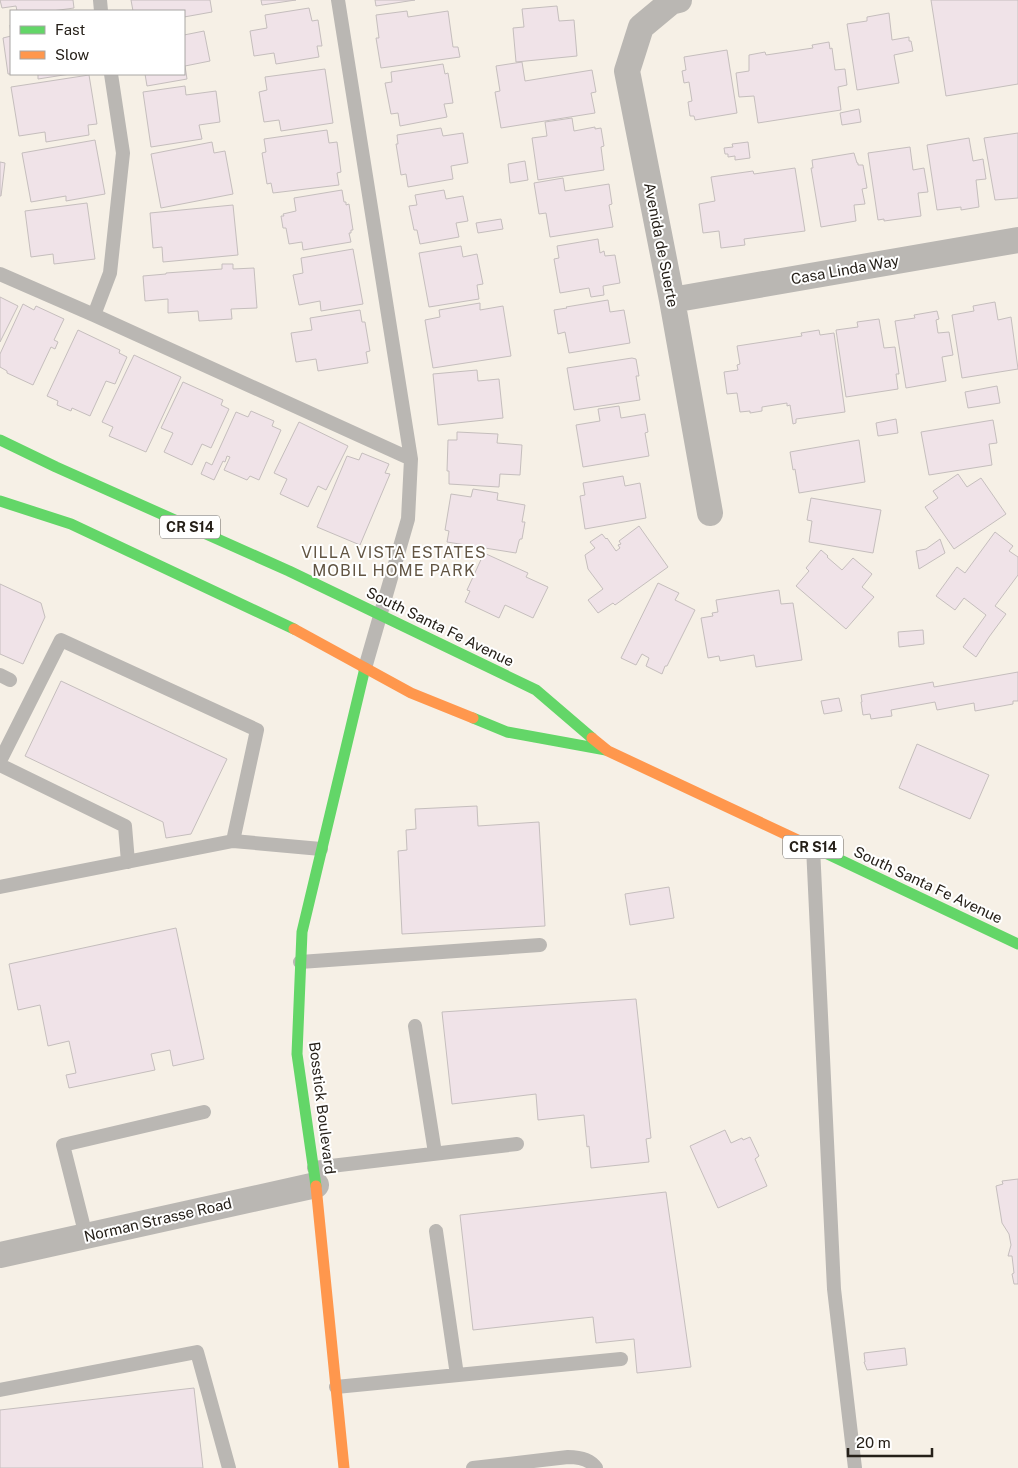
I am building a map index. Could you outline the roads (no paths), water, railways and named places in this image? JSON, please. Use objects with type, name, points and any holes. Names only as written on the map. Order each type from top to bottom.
[{"type":"main road","name":"South Santa Fe Avenue","points":[[0,440],[288,571],[536,690],[608,750],[1018,944]]},
{"type":"main road","name":"South Santa Fe Avenue","points":[[0,502],[71,524],[296,630],[411,693],[507,732],[608,750]]},
{"type":"main road","name":"Bosstick Boulevard","points":[[344,1468],[315,1176],[297,1054],[302,932],[365,668]]},
{"type":"street","name":"Avenida de Suerte","points":[[679,0],[670,2],[641,27],[626,71],[672,300],[710,513]]},
{"type":"street","name":"Casa Linda Way","points":[[672,300],[1018,240]]},
{"type":"street","name":"Norman Strasse Road","points":[[0,1255],[86,1236],[315,1176]]},
{"type":"lane","points":[[338,0],[411,459],[408,519],[365,668]]},
{"type":"lane","points":[[94,315],[110,273],[123,153],[111,75]]},
{"type":"lane","points":[[0,274],[411,459]]},
{"type":"lane","points":[[128,862],[125,826],[0,763],[60,640],[257,730],[233,841]]},
{"type":"lane","points":[[0,887],[233,841],[322,849]]},
{"type":"lane","points":[[813,847],[834,1288],[855,1468]]},
{"type":"lane","points":[[300,962],[540,945]]},
{"type":"lane","points":[[415,1026],[435,1154]]},
{"type":"lane","points":[[86,1236],[63,1145],[204,1112]]},
{"type":"lane","points":[[315,1176],[435,1154],[517,1144]]},
{"type":"lane","points":[[436,1231],[457,1375]]},
{"type":"lane","points":[[0,1390],[197,1352],[229,1468]]},
{"type":"lane","points":[[336,1387],[621,1359]]},
{"type":"lane","points":[[473,1468],[568,1457],[580,1457],[596,1468]]},
{"type":"district","name":"VILLA VISTA ESTATES MOBIL HOME PARK","points":[[394,561]]}]
